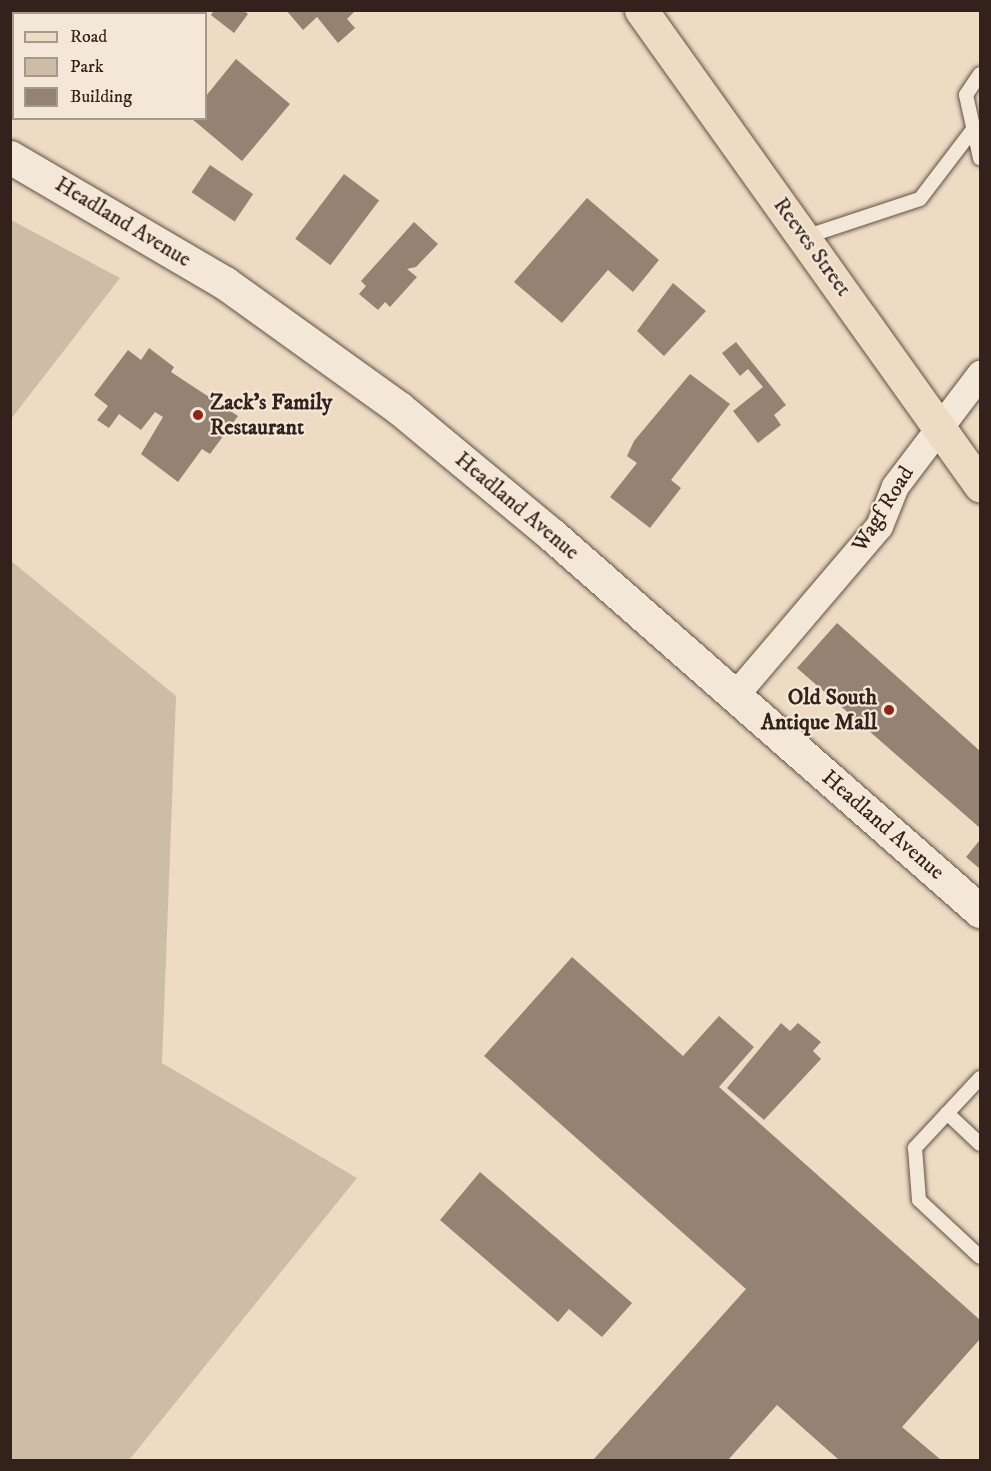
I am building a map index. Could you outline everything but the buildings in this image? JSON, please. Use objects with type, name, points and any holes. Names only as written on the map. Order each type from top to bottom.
[{"type":"main road","name":"Reeves Street","points":[[641,10],[981,485]]},
{"type":"main road","name":"Headland Avenue","points":[[10,157],[225,283],[372,388],[544,527],[981,911]]},
{"type":"street","name":"Wagf Road","points":[[735,695],[879,525],[895,486],[938,425],[981,374]]},
{"type":"lane","points":[[980,156],[966,95],[981,74]]},
{"type":"lane","points":[[805,237],[920,199],[974,129]]},
{"type":"lane","points":[[981,1078],[915,1148],[919,1200],[981,1257]]},
{"type":"lane","points":[[947,1113],[981,1144]]},
{"type":"green space","points":[[11,220],[120,278],[11,419]]},
{"type":"green space","points":[[10,560],[176,696],[162,1063],[357,1178],[129,1460],[11,1460]]},
{"type":"place","name":"Zack's Family Restaurant","points":[[198,415]]},
{"type":"place","name":"Old South Antique Mall","points":[[889,710]]}]
